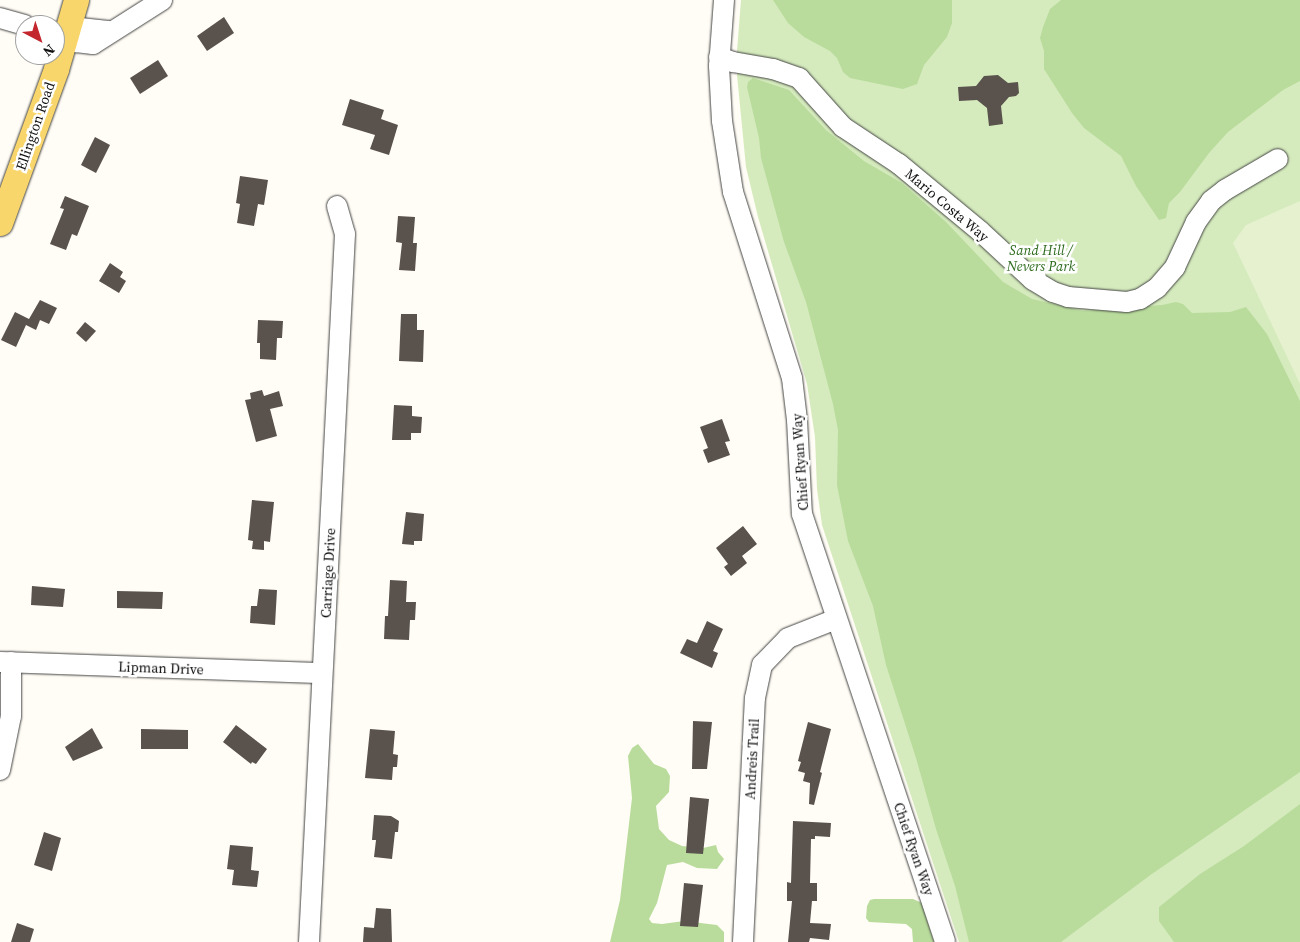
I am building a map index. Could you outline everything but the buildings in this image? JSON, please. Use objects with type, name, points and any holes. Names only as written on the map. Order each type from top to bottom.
[{"type":"main road","name":"Ellington Road","points":[[65,23],[76,0]]},
{"type":"main road","name":"Ellington Road","points":[[0,223],[45,100],[53,65]]},
{"type":"street","points":[[65,32],[80,28],[110,31],[162,0]]},
{"type":"street","name":"Chief Ryan Way","points":[[724,0],[719,57],[722,121],[734,192],[792,378],[798,420],[802,514],[945,942]]},
{"type":"street","points":[[0,18],[15,22]]},
{"type":"street","name":"Mario Costa Way","points":[[719,57],[733,62],[773,69],[798,78],[843,127],[899,164],[980,231],[1033,280],[1053,292],[1068,297],[1127,302],[1140,299],[1157,288],[1175,267],[1196,222],[1211,201],[1225,190],[1278,160]]},
{"type":"street","name":"Carriage Drive","points":[[309,942],[345,234],[337,206]]},
{"type":"street","name":"Andreis Trail","points":[[743,942],[755,698],[762,665],[788,638],[836,619]]},
{"type":"street","points":[[0,770],[11,716],[6,662]]},
{"type":"street","name":"Lipman Drive","points":[[6,662],[322,674]]},
{"type":"green space","name":"Sand Hill / Nevers Park","points":[[741,0],[1300,0],[1300,942],[959,942],[822,525],[817,489],[815,437],[807,384],[758,217],[746,167],[737,75]]},
{"type":"green space","points":[[773,0],[952,0],[952,23],[947,37],[924,65],[917,84],[903,89],[850,78],[843,72],[837,58],[830,51],[804,37],[788,23]]},
{"type":"green space","points":[[1061,0],[1300,0],[1300,81],[1283,90],[1228,132],[1169,203],[1166,218],[1159,220],[1136,186],[1121,156],[1084,128],[1072,113],[1044,69],[1044,51],[1040,38],[1050,9]]},
{"type":"green space","name":"Sand Hill / Nevers Park","points":[[753,78],[789,90],[826,130],[864,161],[902,183],[946,222],[1003,282],[1032,299],[1083,311],[1162,305],[1176,302],[1183,304],[1192,313],[1230,312],[1246,307],[1267,334],[1300,401],[1300,772],[1149,876],[1061,942],[969,942],[955,886],[886,665],[873,606],[848,541],[837,485],[838,430],[833,404],[806,302],[784,242],[761,158],[759,138],[747,87],[748,82]]},
{"type":"green space","points":[[1300,201],[1300,384],[1233,243],[1246,225]]},
{"type":"green space","points":[[638,744],[654,764],[666,769],[670,776],[669,792],[656,806],[659,829],[669,840],[682,846],[703,848],[716,845],[718,852],[724,859],[717,869],[697,868],[683,862],[667,865],[657,903],[649,919],[652,923],[662,924],[684,921],[717,925],[724,932],[724,942],[610,942],[620,900],[632,798],[628,756],[632,748]]},
{"type":"green space","points":[[1300,804],[1300,942],[1174,942],[1159,921],[1159,907],[1200,874],[1244,846]]},
{"type":"green space","points":[[913,899],[922,903],[934,942],[913,942],[912,929],[906,924],[869,922],[866,918],[867,906],[870,900]]}]
